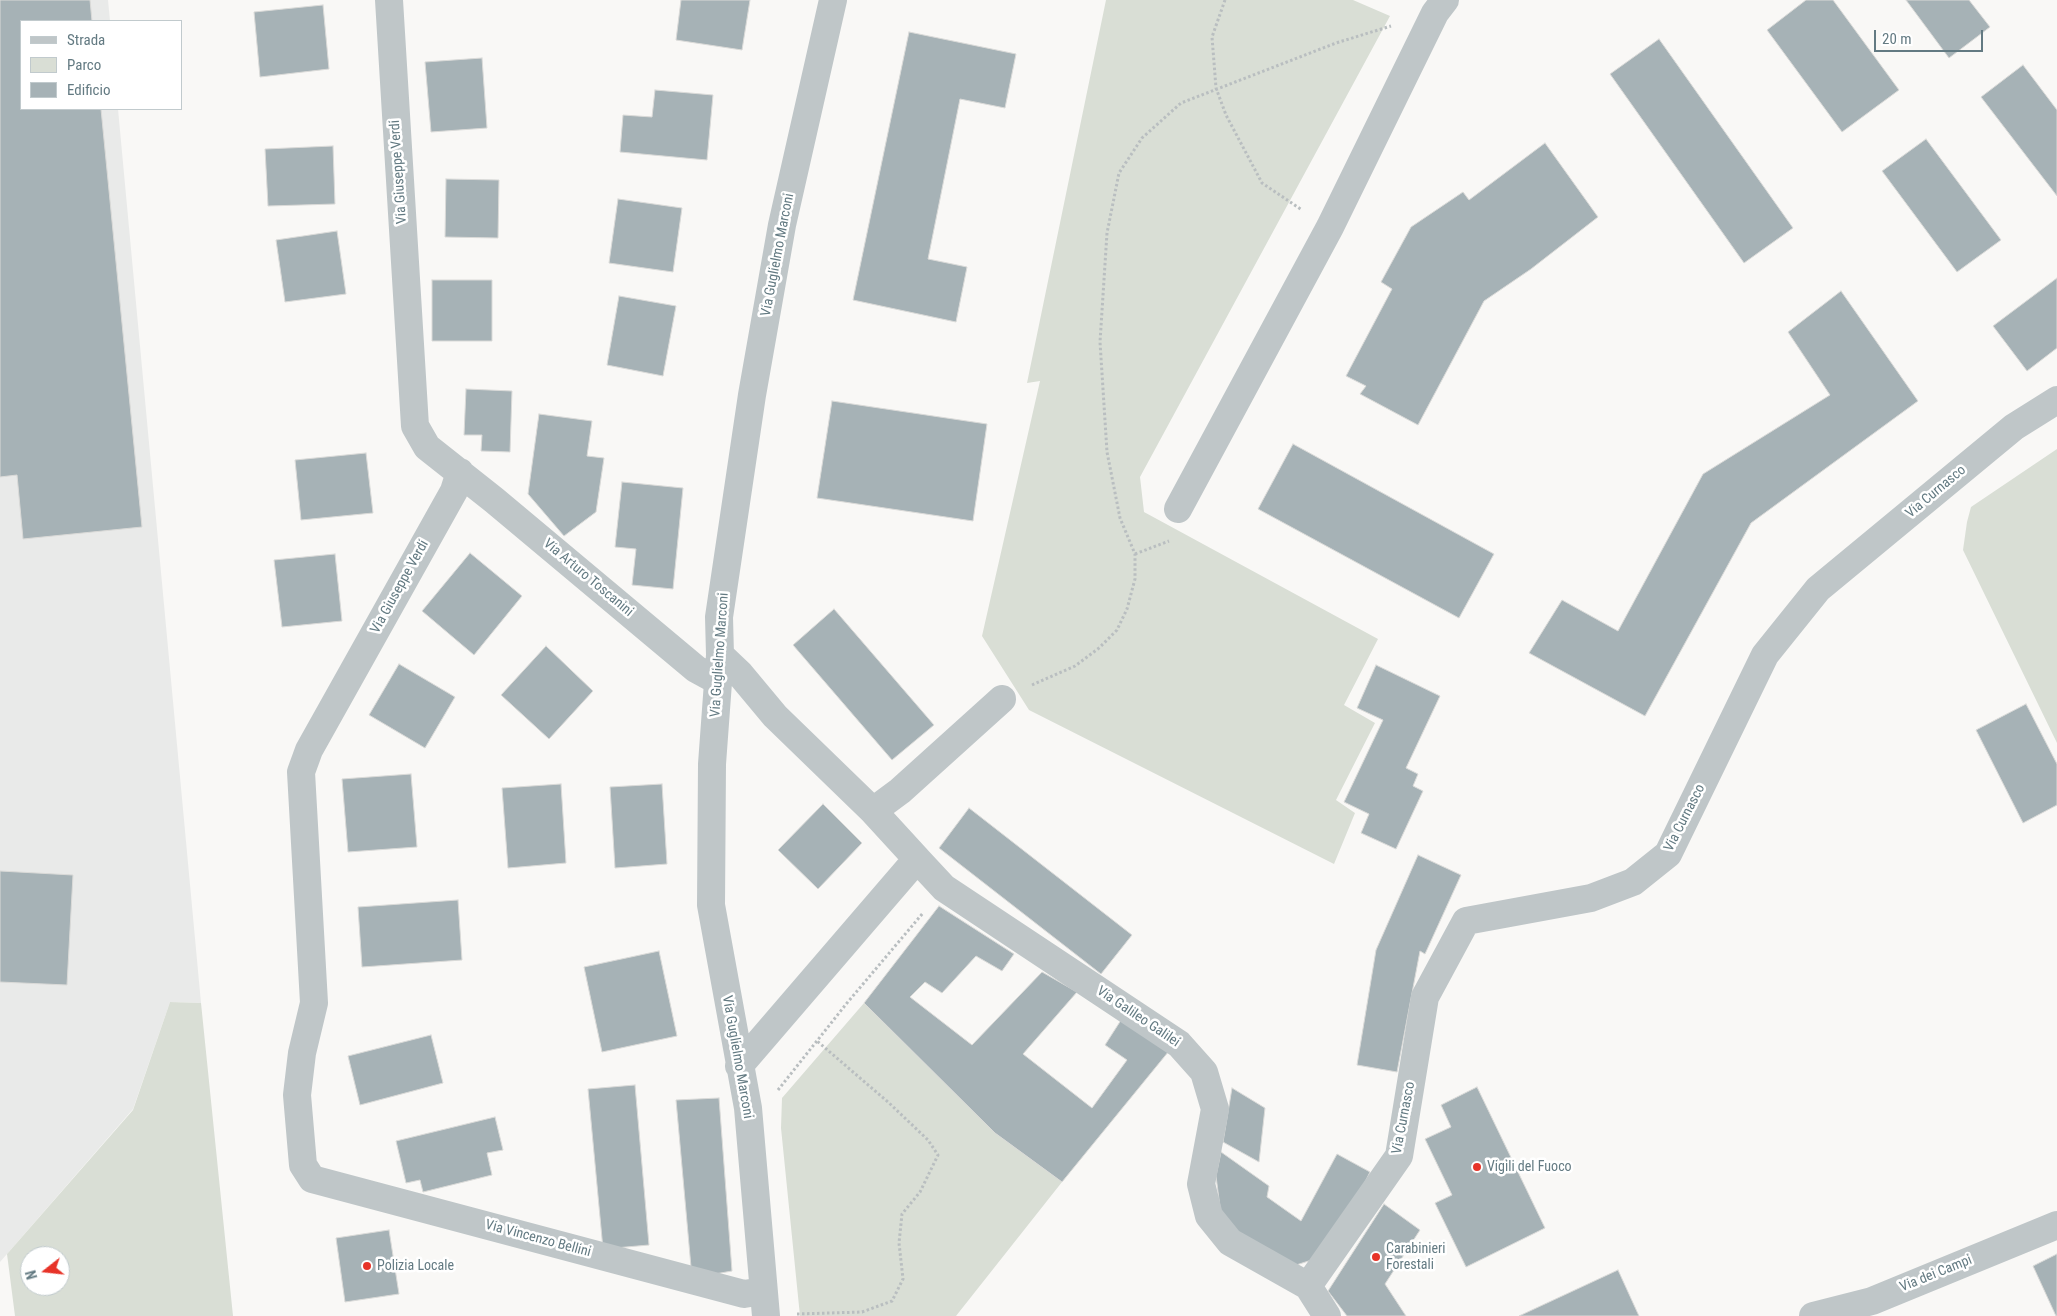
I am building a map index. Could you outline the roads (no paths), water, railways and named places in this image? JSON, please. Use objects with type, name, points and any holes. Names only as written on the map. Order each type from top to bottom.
[{"type":"street","name":"Via Giuseppe Verdi","points":[[312,1179],[303,1165],[297,1095],[302,1053],[314,1003],[301,772],[309,750],[454,491],[460,472],[427,447],[415,426],[389,0]]},
{"type":"street","name":"Via Guglielmo Marconi","points":[[774,1307],[748,1108],[711,905],[712,764],[720,655],[721,608],[752,395],[782,225],[833,0]]},
{"type":"street","points":[[1178,509],[1330,228],[1440,6]]},
{"type":"street","name":"Via Curnasco","points":[[1308,1286],[1399,1156],[1425,997],[1466,921],[1591,898],[1633,882],[1668,854],[1765,655],[1818,589],[2014,427],[2057,400]]},
{"type":"street","name":"Via Arturo Toscanini","points":[[460,472],[696,669],[718,681]]},
{"type":"street","name":"Via Galileo Galilei","points":[[720,655],[740,674],[775,716],[873,811],[944,888],[1179,1044],[1204,1072],[1215,1108],[1201,1184],[1209,1216],[1230,1242],[1308,1286],[1327,1316]]},
{"type":"street","points":[[873,811],[900,791],[1002,699]]},
{"type":"street","points":[[739,1066],[917,859]]},
{"type":"street","name":"Via Vincenzo Bellini","points":[[312,1179],[744,1294],[774,1307]]},
{"type":"street","name":"Via dei Campi","points":[[1813,1316],[1872,1301],[2057,1224]]},
{"type":"place","name":"Vigili del Fuoco","points":[[1477,1167]]},
{"type":"place","name":"Carabinieri Forestali","points":[[1376,1257]]},
{"type":"place","name":"Polizia Locale","points":[[367,1266]]}]
